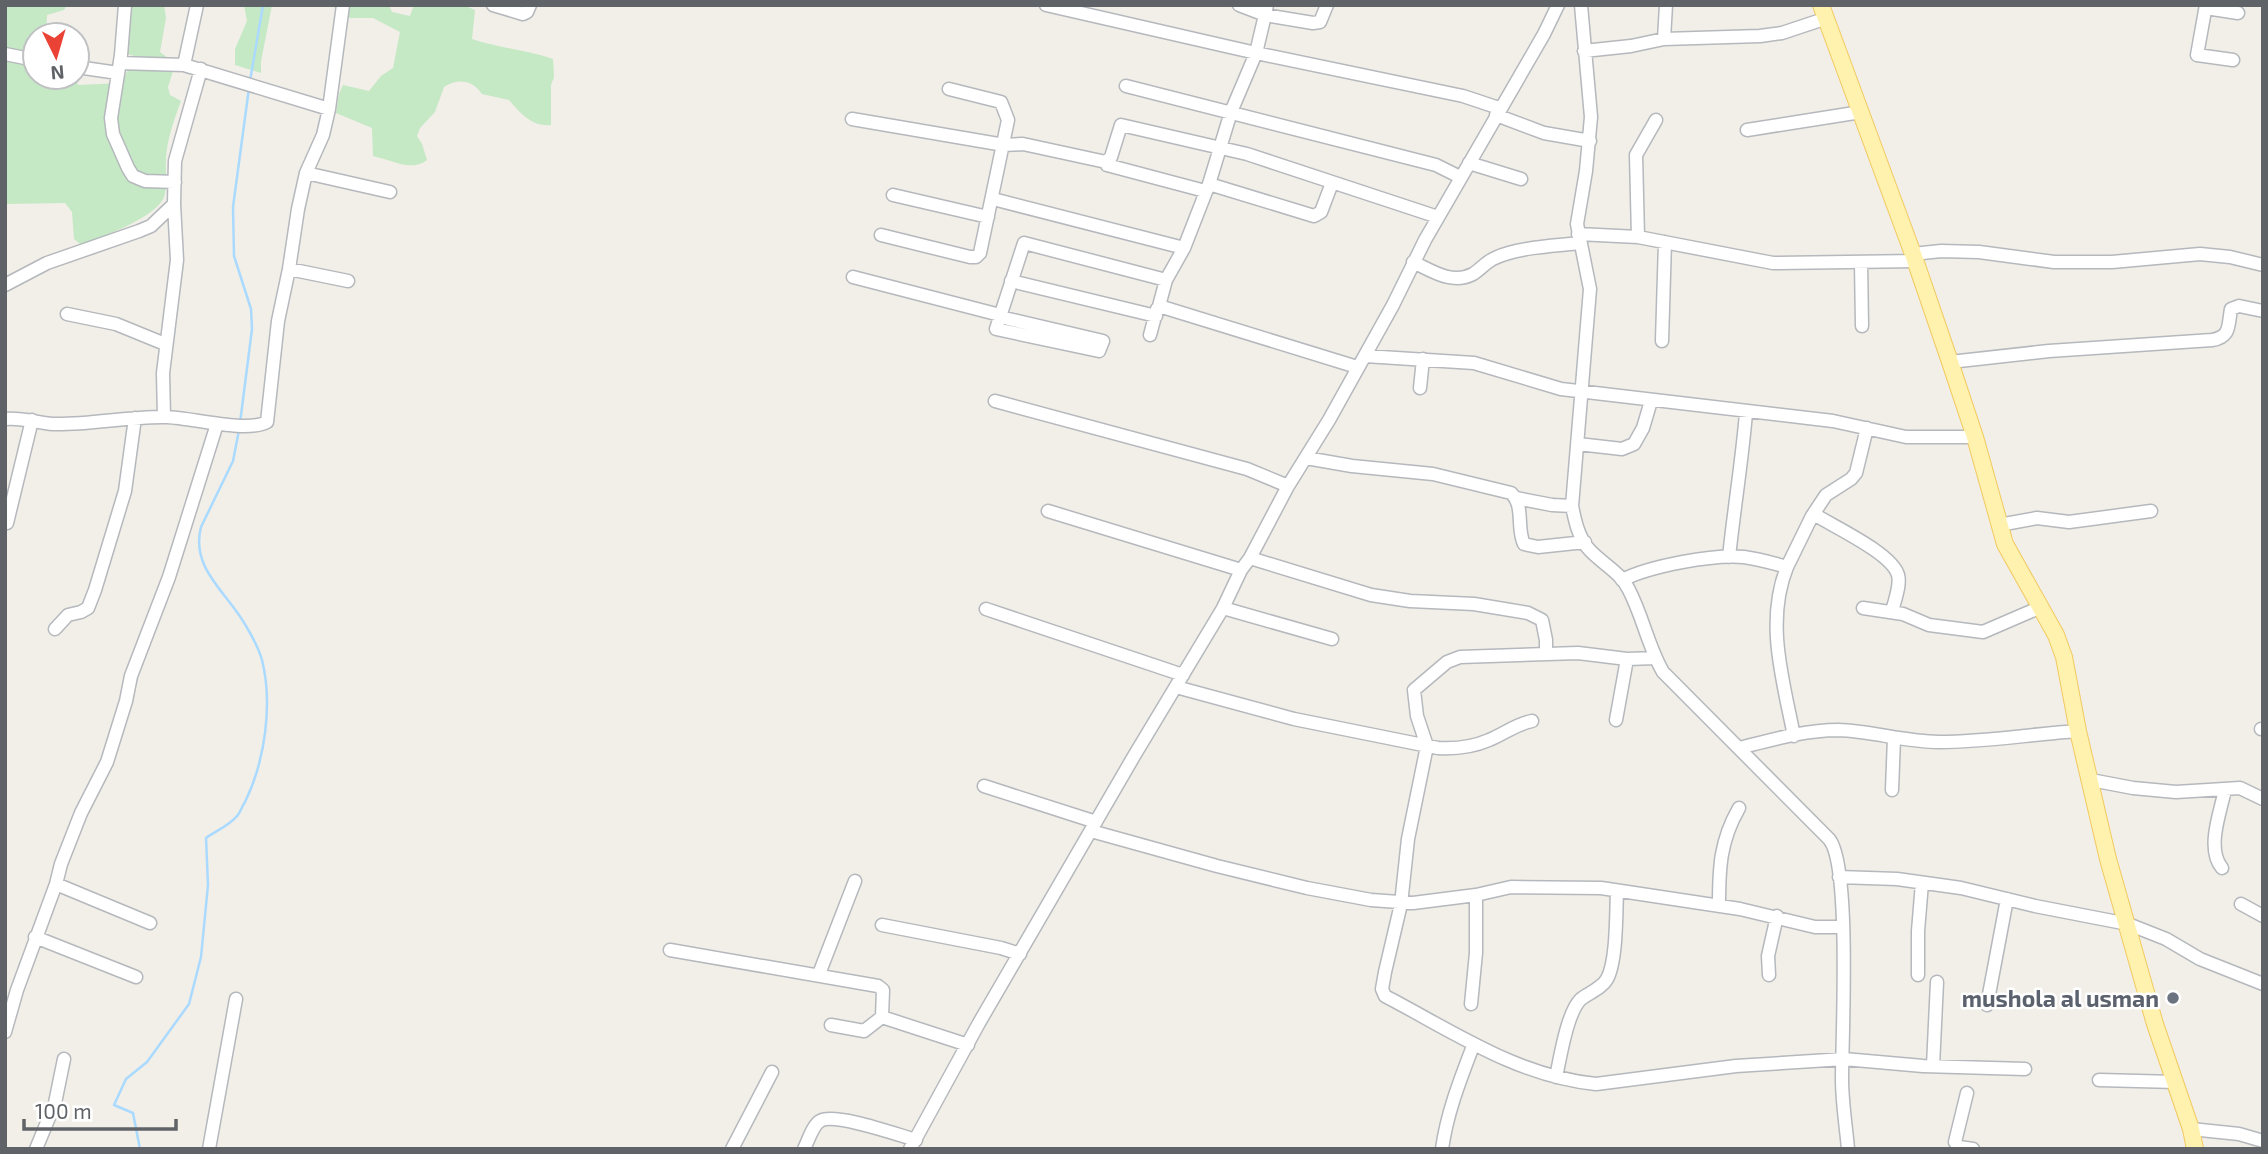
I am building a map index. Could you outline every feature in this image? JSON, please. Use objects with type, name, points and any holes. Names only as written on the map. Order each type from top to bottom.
[{"type":"main road","points":[[1824,12],[1950,362],[2006,544],[2042,607],[2064,657],[2108,859],[2155,1024],[2176,1082],[2195,1149]]},
{"type":"street","points":[[125,5],[111,118],[113,134],[128,168],[138,180],[175,182]]},
{"type":"street","points":[[184,65],[197,5]]},
{"type":"street","points":[[5,419],[52,424],[164,417],[255,428],[267,422],[270,416],[271,378],[277,333],[298,209],[306,173],[323,135],[329,109],[343,5]]},
{"type":"street","points":[[493,5],[523,14],[530,5]]},
{"type":"street","points":[[1046,5],[1099,11],[1256,53],[1463,96],[1544,133],[1590,141]]},
{"type":"street","points":[[1239,5],[1313,23],[1320,22],[1327,5]]},
{"type":"street","points":[[804,1149],[817,1123],[827,1118],[854,1123],[913,1144],[1094,826],[1223,608],[1241,570],[1329,420],[1393,305],[1413,262],[1558,5]]},
{"type":"street","points":[[1581,5],[1591,117],[1590,141],[1577,224],[1590,289],[1572,506],[1577,529],[1588,548],[1614,570],[1628,588],[1663,672],[1833,843],[1839,877],[1842,927],[1845,1003],[1842,1079],[1848,1149]]},
{"type":"street","points":[[1664,39],[1666,5]]},
{"type":"street","points":[[2233,60],[2197,55],[2206,7],[2238,13]]},
{"type":"street","points":[[1150,335],[1166,280],[1184,248],[1221,150],[1231,112],[1256,53],[1266,10]]},
{"type":"street","points":[[1584,51],[1664,39],[1782,33],[1824,12]]},
{"type":"street","points":[[91,67],[184,65],[329,109]]},
{"type":"street","points":[[164,417],[165,344],[176,269],[176,161],[201,69]]},
{"type":"street","points":[[1126,86],[1436,165],[1460,177]]},
{"type":"street","points":[[881,235],[974,258],[980,253],[1008,120],[1001,102],[949,89]]},
{"type":"street","points":[[1746,130],[1861,111]]},
{"type":"street","points":[[852,119],[1004,145],[1023,144],[1105,162],[1111,167],[1207,187],[1314,216],[1321,212],[1332,183]]},
{"type":"street","points":[[1638,237],[1636,155],[1656,120]]},
{"type":"street","points":[[1105,162],[1111,157],[1121,125],[1247,154],[1438,217]]},
{"type":"street","points":[[1469,163],[1521,178]]},
{"type":"street","points":[[306,173],[390,192]]},
{"type":"street","points":[[893,195],[988,217]]},
{"type":"street","points":[[993,199],[1184,248]]},
{"type":"street","points":[[5,285],[47,263],[151,226],[174,204]]},
{"type":"street","points":[[1413,262],[1449,279],[1460,278],[1478,271],[1496,257],[1538,247],[1579,239],[1638,237],[1773,262],[1861,262],[1914,258],[1941,251],[2054,262],[2112,261],[2200,254],[2230,257],[2263,265]]},
{"type":"street","points":[[1662,341],[1665,242]]},
{"type":"street","points":[[853,276],[1000,316],[1102,341],[1099,351],[996,329],[1000,316],[1012,281],[1024,243],[1166,280]]},
{"type":"street","points":[[1861,262],[1862,326]]},
{"type":"street","points":[[289,268],[348,281]]},
{"type":"street","points":[[1012,281],[1157,311],[1361,361],[1423,359],[1474,363],[1561,389],[1581,392],[1745,413],[1833,421],[1906,437],[1975,437]]},
{"type":"street","points":[[1950,362],[2062,349],[2220,339],[2226,334],[2231,309],[2239,306],[2263,311]]},
{"type":"street","points":[[68,314],[116,324],[165,344]]},
{"type":"street","points":[[1420,388],[1423,359]]},
{"type":"street","points":[[995,401],[1247,468],[1288,486]]},
{"type":"street","points":[[1578,444],[1622,449],[1634,444],[1643,428],[1651,401]]},
{"type":"street","points":[[1730,557],[1734,508],[1742,467],[1745,413]]},
{"type":"street","points":[[55,629],[68,615],[84,611],[91,601],[125,491],[135,418]]},
{"type":"street","points":[[7,523],[32,420]]},
{"type":"street","points":[[5,1032],[61,864],[81,813],[107,762],[131,676],[169,577],[217,424]]},
{"type":"street","points":[[1794,736],[1776,636],[1778,594],[1787,567],[1826,495],[1856,473],[1867,428]]},
{"type":"street","points":[[1306,458],[1352,466],[1433,474],[1511,493],[1516,498],[1572,506]]},
{"type":"street","points":[[1516,498],[1520,534],[1524,544],[1538,547],[1584,542]]},
{"type":"street","points":[[1048,511],[1241,570]]},
{"type":"street","points":[[1999,525],[2037,518],[2069,522],[2151,511]]},
{"type":"street","points":[[1814,514],[1846,531],[1882,556],[1895,569],[1898,576],[1892,612]]},
{"type":"street","points":[[1622,580],[1667,565],[1730,557],[1744,557],[1787,567]]},
{"type":"street","points":[[1250,558],[1370,595],[1410,601],[1474,604],[1528,613],[1542,620],[1546,654]]},
{"type":"street","points":[[1863,608],[1892,612],[1928,625],[1983,632],[2042,607]]},
{"type":"street","points":[[1223,608],[1332,639]]},
{"type":"street","points":[[986,609],[1179,681],[1294,719],[1447,748],[1467,747],[1490,740],[1519,724],[1532,721]]},
{"type":"street","points":[[1656,658],[1627,659],[1578,653],[1460,657],[1447,662],[1414,690],[1427,746],[1408,839],[1401,904],[1382,992],[1385,996],[1424,1015],[1473,1045],[1525,1069],[1596,1084],[1736,1066],[1844,1059],[2025,1069]]},
{"type":"street","points":[[1616,720],[1627,659]]},
{"type":"street","points":[[1739,748],[1838,730],[1943,742],[2078,731]]},
{"type":"street","points":[[1892,790],[1894,738]]},
{"type":"street","points":[[2091,780],[2154,790],[2240,788],[2263,799]]},
{"type":"street","points":[[984,786],[1158,850],[1307,888],[1401,904],[1476,895],[1511,887],[1601,888],[1719,905],[1815,926],[1842,927]]},
{"type":"street","points":[[2222,868],[2216,862],[2214,851],[2225,790]]},
{"type":"street","points":[[1719,905],[1724,839],[1739,808]]},
{"type":"street","points":[[1839,877],[1961,888],[2128,924],[2263,984]]},
{"type":"street","points":[[819,974],[855,881]]},
{"type":"street","points":[[1918,975],[1922,883]]},
{"type":"street","points":[[56,884],[150,923]]},
{"type":"street","points":[[1556,1077],[1575,1007],[1607,979],[1612,964],[1617,891]]},
{"type":"street","points":[[1471,1004],[1476,895]]},
{"type":"street","points":[[1986,1005],[2007,899]]},
{"type":"street","points":[[2241,904],[2263,916]]},
{"type":"street","points":[[1769,975],[1768,956],[1777,916]]},
{"type":"street","points":[[882,925],[1020,954]]},
{"type":"street","points":[[35,937],[136,977]]},
{"type":"street","points":[[670,950],[881,987],[882,1017]]},
{"type":"street","points":[[1933,1066],[1937,982]]},
{"type":"street","points":[[209,1149],[236,999]]},
{"type":"street","points":[[882,1017],[968,1045]]},
{"type":"street","points":[[831,1025],[864,1031],[882,1017]]},
{"type":"street","points":[[1442,1149],[1444,1130],[1473,1045]]},
{"type":"street","points":[[37,1149],[55,1103],[64,1059]]},
{"type":"street","points":[[732,1149],[772,1072]]},
{"type":"street","points":[[2099,1080],[2176,1082]]},
{"type":"street","points":[[1967,1093],[1955,1142],[1959,1147],[1973,1149]]},
{"type":"street","points":[[2191,1129],[2239,1134],[2263,1141]]},
{"type":"green space","points":[[5,5],[67,5],[64,10],[47,15],[47,21],[21,21],[21,91],[91,91],[91,84],[122,83],[134,56],[128,54],[132,5],[164,5],[166,18],[160,52],[168,58],[173,71],[168,87],[170,95],[181,101],[168,144],[165,193],[159,205],[113,232],[80,244],[74,239],[72,212],[65,203],[5,204]]},
{"type":"green space","points":[[244,5],[272,5],[261,73],[235,65],[235,49],[247,21]]},
{"type":"green space","points":[[331,5],[389,5],[392,12],[410,16],[414,5],[463,5],[475,10],[472,39],[553,59],[551,125],[532,121],[509,100],[482,94],[470,83],[455,82],[444,87],[435,112],[420,128],[417,136],[427,160],[408,165],[373,156],[372,128],[336,113],[339,94],[343,85],[369,91],[381,76],[393,68],[400,32],[373,18],[350,18]]},
{"type":"waterway","points":[[250,81],[263,5]]},
{"type":"waterway","points":[[240,423],[252,329],[251,309],[234,256],[233,207],[249,88]]},
{"type":"waterway","points":[[140,1149],[133,1113],[114,1105],[126,1079],[147,1062],[189,1004],[201,957],[208,885],[206,838],[231,822],[239,813],[258,769],[265,732],[267,695],[261,656],[246,626],[206,568],[199,542],[201,527],[233,461],[239,430]]},
{"type":"place","name":"mushola al usman","points":[[2173,998]]}]
